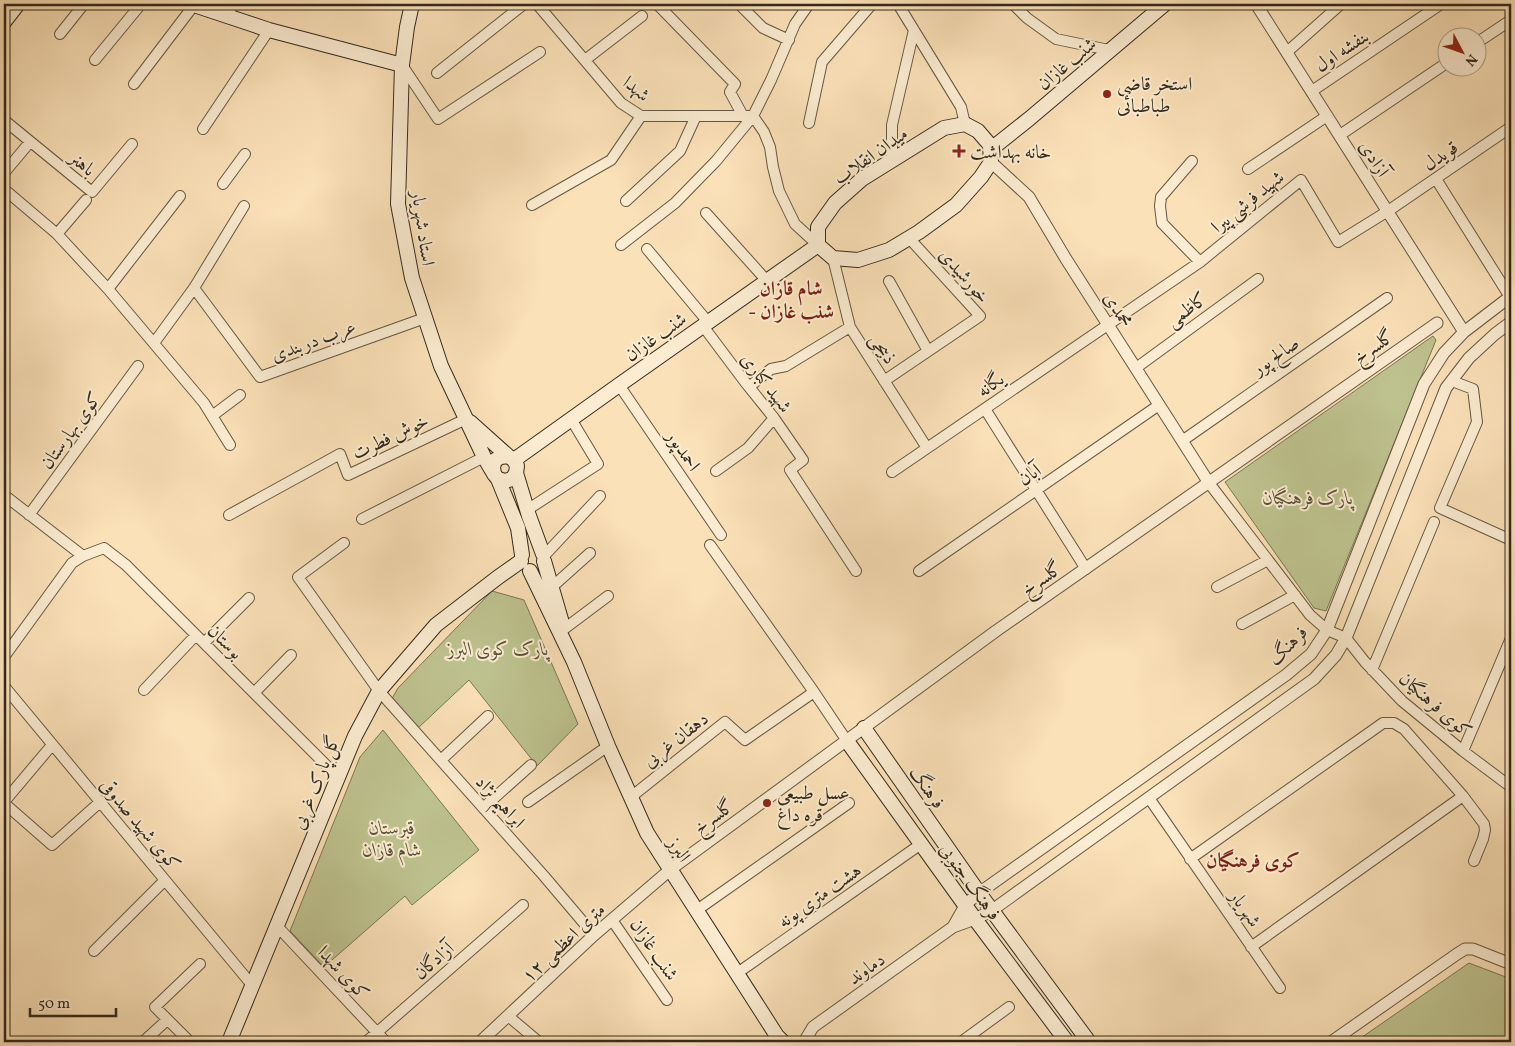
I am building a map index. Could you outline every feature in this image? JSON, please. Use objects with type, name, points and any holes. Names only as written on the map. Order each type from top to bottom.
[{"type":"main road","points":[[4,22],[18,4]]},
{"type":"main road","points":[[192,4],[230,10],[269,30],[402,65]]},
{"type":"main road","name":"استاد شهریار","points":[[412,4],[402,65],[398,204],[412,278],[441,366],[484,457],[496,476]]},
{"type":"main road","name":"شنب غازان","points":[[990,156],[1029,118],[1164,4]]},
{"type":"main road","points":[[818,245],[834,258],[858,260],[889,250],[956,205],[981,177],[990,156],[990,145],[978,131],[965,124]]},
{"type":"main road","name":"میدان انقلاب","points":[[818,245],[818,226],[835,203],[862,179],[944,128],[965,124]]},
{"type":"main road","name":"شنب غازان","points":[[513,463],[571,419],[818,245]]},
{"type":"main road","name":"استاد شهریار","points":[[466,418],[513,463]]},
{"type":"main road","points":[[501,457],[513,463],[512,479],[505,481],[496,476],[493,467],[495,460],[501,457]]},
{"type":"main road","name":"البرز","points":[[513,463],[544,557],[574,662]]},
{"type":"main road","name":"البرز","points":[[496,476],[518,528],[524,564],[574,662],[608,746],[647,833],[736,974],[777,1036],[783,1042]]},
{"type":"main road","points":[[532,548],[539,549],[544,557],[542,567],[536,571],[524,564],[526,550],[532,548]]},
{"type":"main road","name":"گل پارک غربی","points":[[228,1042],[354,736],[379,691],[436,625],[497,578],[524,564]]},
{"type":"main road","name":"فرهنگ","points":[[864,728],[991,911],[1089,1042]]},
{"type":"main road","name":"فرهنگ جنوبی","points":[[847,741],[1067,1042]]},
{"type":"street","points":[[60,34],[84,4]]},
{"type":"street","points":[[95,60],[141,4]]},
{"type":"street","points":[[134,84],[192,4]]},
{"type":"street","points":[[437,73],[524,4]]},
{"type":"street","name":"شهدا","points":[[537,4],[621,103],[641,116],[748,116]]},
{"type":"street","points":[[658,4],[735,84],[730,92],[748,116],[764,132],[770,147],[779,190],[795,224],[818,245]]},
{"type":"street","points":[[739,4],[763,28],[789,40]]},
{"type":"street","points":[[621,245],[675,203],[716,161],[771,80],[795,24],[809,4]]},
{"type":"street","points":[[809,123],[822,62],[872,4]]},
{"type":"street","points":[[898,4],[961,107],[965,124]]},
{"type":"street","points":[[1014,4],[1027,18],[1056,39],[1109,50]]},
{"type":"street","name":"آزادی","points":[[1256,4],[1464,332]]},
{"type":"street","points":[[1287,52],[1340,4]]},
{"type":"street","name":"بنفشه اول","points":[[1312,91],[1441,4]]},
{"type":"street","points":[[585,60],[642,16]]},
{"type":"street","points":[[1488,35],[1511,20]]},
{"type":"street","points":[[202,129],[269,30]]},
{"type":"street","points":[[892,159],[892,125],[914,30]]},
{"type":"street","points":[[402,65],[438,120],[540,52]]},
{"type":"street","points":[[1340,135],[1438,69]]},
{"type":"street","points":[[532,204],[611,160],[641,116]]},
{"type":"street","points":[[626,201],[680,151],[696,116]]},
{"type":"street","points":[[1248,169],[1328,116]]},
{"type":"street","name":"باهنر","points":[[4,120],[92,192],[132,144]]},
{"type":"street","name":"قویدل","points":[[1388,211],[1511,128]]},
{"type":"street","points":[[4,173],[30,142]]},
{"type":"street","points":[[223,184],[245,154]]},
{"type":"street","name":"محمدی","points":[[990,156],[1029,197],[1107,324],[1209,483]]},
{"type":"street","points":[[1192,161],[1161,197],[1160,206],[1162,223],[1200,262]]},
{"type":"street","points":[[1436,179],[1511,296]]},
{"type":"street","name":"شهید فرشی پیرا","points":[[1107,324],[1200,262],[1301,180],[1338,242],[1388,211]]},
{"type":"street","points":[[4,189],[57,234],[108,289],[204,403],[230,444]]},
{"type":"street","points":[[108,289],[180,196]]},
{"type":"street","points":[[57,234],[86,200]]},
{"type":"street","points":[[154,343],[194,288],[244,206]]},
{"type":"street","points":[[706,213],[767,281]]},
{"type":"street","name":"خورشیدی","points":[[884,381],[980,316],[909,238]]},
{"type":"street","name":"شهید کباری","points":[[648,249],[706,324],[749,387],[774,418],[803,460],[790,470],[856,571]]},
{"type":"street","name":"ذبیحی","points":[[834,258],[850,327],[927,448]]},
{"type":"street","name":"کاظمی","points":[[1136,368],[1258,279]]},
{"type":"street","points":[[889,281],[928,351]]},
{"type":"street","name":"عرب دربندی","points":[[194,288],[260,377],[425,318]]},
{"type":"street","name":"فرهنگ","points":[[953,927],[966,904],[979,893],[1286,675],[1311,654],[1327,630],[1424,384],[1444,353],[1464,332],[1511,296]]},
{"type":"street","name":"صالح پور","points":[[1182,441],[1387,298]]},
{"type":"street","points":[[953,927],[976,919],[991,911],[1314,679],[1336,655],[1346,638],[1446,388],[1469,358],[1511,322]]},
{"type":"street","name":"گلسرخ","points":[[671,869],[996,631],[1437,323]]},
{"type":"street","name":"یگانه","points":[[892,472],[1107,324]]},
{"type":"street","points":[[749,387],[771,369],[786,366],[850,327]]},
{"type":"street","name":"کوی بهارستان","points":[[30,515],[138,366]]},
{"type":"street","points":[[1452,381],[1472,389],[1477,422],[1440,508],[1511,540]]},
{"type":"street","name":"احمدپور","points":[[619,385],[721,534]]},
{"type":"street","points":[[212,416],[240,395]]},
{"type":"street","name":"آبان","points":[[919,571],[1159,405]]},
{"type":"street","points":[[984,409],[1086,569]]},
{"type":"street","name":"خوش فطرت","points":[[229,515],[340,454],[348,475],[466,418]]},
{"type":"street","points":[[716,471],[748,448],[774,418]]},
{"type":"street","points":[[527,510],[598,464],[571,419]]},
{"type":"street","points":[[362,519],[484,457]]},
{"type":"street","points":[[1209,483],[1310,615],[1327,630],[1346,638]]},
{"type":"street","points":[[4,495],[83,556],[72,563],[4,657]]},
{"type":"street","points":[[544,557],[600,496]]},
{"type":"street","points":[[1372,670],[1434,522]]},
{"type":"street","name":"ابراهیم نژاد","points":[[344,543],[298,577],[379,691],[594,935]]},
{"type":"street","points":[[710,545],[847,741]]},
{"type":"street","name":"بوستان","points":[[83,556],[104,548],[126,565],[338,777]]},
{"type":"street","points":[[552,586],[590,553]]},
{"type":"street","points":[[1218,587],[1268,560]]},
{"type":"street","points":[[1242,624],[1294,595]]},
{"type":"street","points":[[564,629],[608,596]]},
{"type":"street","points":[[204,643],[250,598]]},
{"type":"street","points":[[144,690],[196,635]]},
{"type":"street","name":"کوی فرهنگیان","points":[[1346,638],[1372,670],[1402,701],[1511,787]]},
{"type":"street","points":[[1463,751],[1511,638]]},
{"type":"street","points":[[254,694],[292,655]]},
{"type":"street","name":"کوی شهید صدوقی","points":[[4,686],[252,985]]},
{"type":"street","name":"دهقان غربی","points":[[631,797],[725,722],[745,740],[814,692]]},
{"type":"street","points":[[441,760],[488,716]]},
{"type":"street","points":[[1190,859],[1383,723],[1394,723],[1404,729],[1464,796],[1484,824],[1485,830],[1474,861]]},
{"type":"street","points":[[52,745],[4,802],[52,845],[100,802]]},
{"type":"street","points":[[1188,745],[1200,762]]},
{"type":"street","points":[[528,802],[608,746]]},
{"type":"street","points":[[483,808],[531,766]]},
{"type":"street","points":[[1251,946],[1464,796]]},
{"type":"street","name":"شهریار","points":[[1149,798],[1280,988]]},
{"type":"street","points":[[697,910],[849,803]]},
{"type":"street","name":"هشت متری پونه","points":[[736,974],[921,844]]},
{"type":"street","name":"۱۲ متری اعظمی","points":[[480,1042],[594,935],[671,869]]},
{"type":"street","points":[[94,951],[165,880]]},
{"type":"street","name":"آزادگان","points":[[366,1042],[523,905]]},
{"type":"street","name":"شنب غازان","points":[[612,920],[667,1000]]},
{"type":"street","name":"کوی شهدا","points":[[276,926],[386,1042]]},
{"type":"street","name":"دماوند","points":[[804,1042],[813,1027],[953,927]]},
{"type":"street","points":[[1330,1042],[1449,959],[1465,950],[1473,950],[1511,964]]},
{"type":"street","points":[[190,1042],[155,1007],[200,964]]},
{"type":"street","points":[[962,1042],[1009,1007]]},
{"type":"street","points":[[508,1016],[538,1042]]},
{"type":"street","points":[[143,1042],[167,1020]]},
{"type":"green space","name":"پارک فرهنگیان","points":[[1433,336],[1436,340],[1326,611],[1314,608],[1225,482]]},
{"type":"green space","name":"پارک کوی البرز","points":[[492,591],[524,600],[578,724],[537,766],[469,680],[417,729],[390,702],[398,688]]},
{"type":"green space","name":"قبرستان شام قازان","points":[[383,730],[479,850],[412,905],[405,896],[324,967],[290,931],[360,757]]},
{"type":"green space","points":[[1469,963],[1511,979],[1511,1042],[1355,1042]]},
{"type":"place","name":"استخر قاضی طباطبائی","points":[[1107,94]]},
{"type":"place","name":"خانه بهداشت","points":[[959,151]]},
{"type":"place","name":"عسل طبیعی قره داغ","points":[[767,803]]},
{"type":"district","name":"شام قازان - شنب غازان","points":[[791,300]]},
{"type":"district","name":"کوی فرهنگیان","points":[[1253,860]]}]
